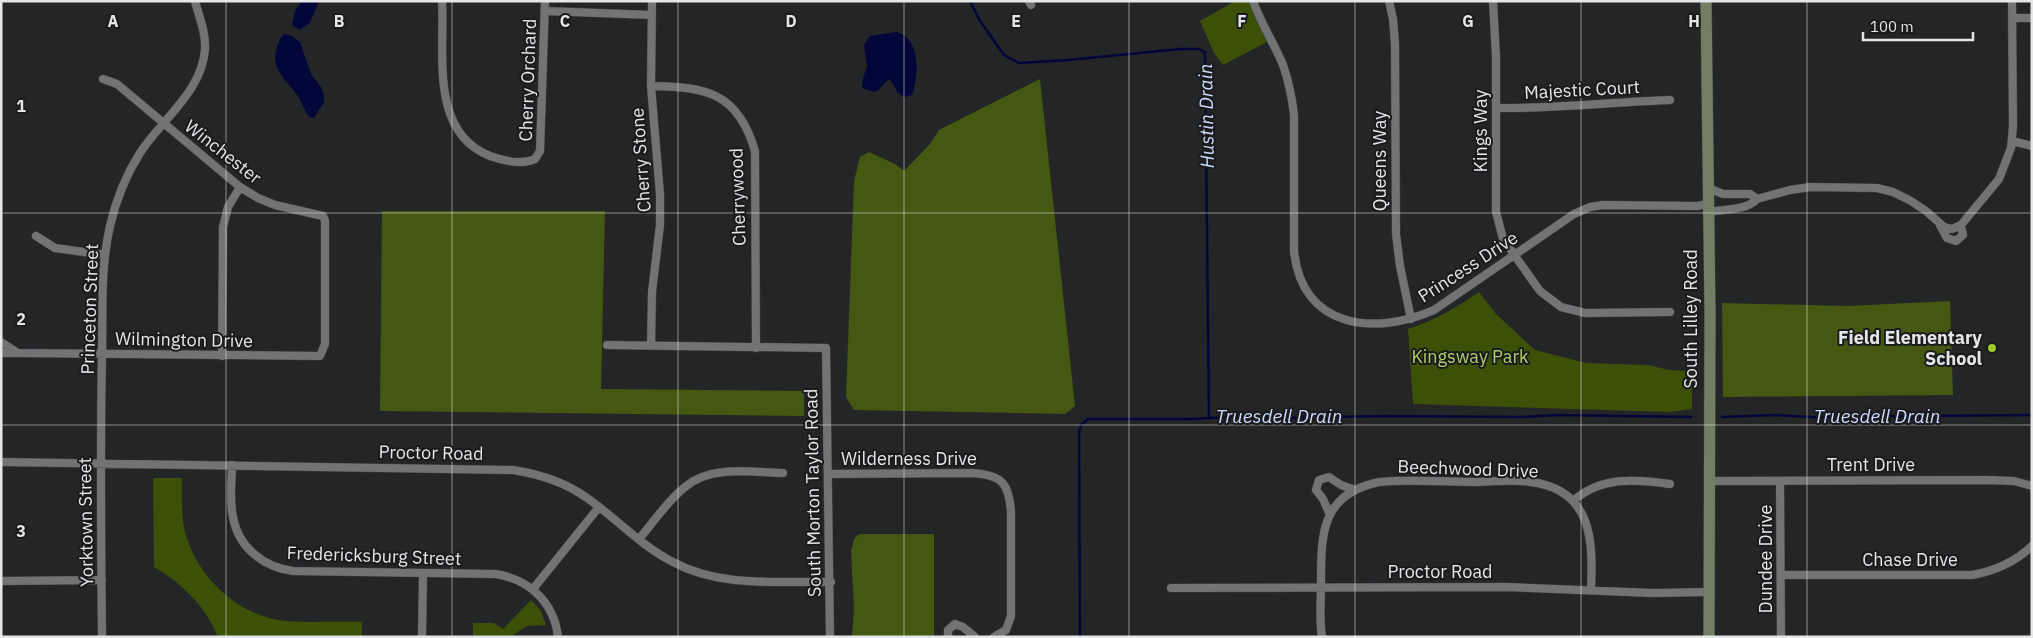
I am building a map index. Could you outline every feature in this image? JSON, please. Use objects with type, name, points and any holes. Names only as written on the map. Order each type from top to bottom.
[{"type":"street","name":"Princeton Street","points":[[101,407],[104,255],[110,224],[123,184],[140,153],[182,101],[200,72],[205,43],[204,32],[195,1]]},
{"type":"street","name":"Cherry Orchard","points":[[442,1],[444,93],[446,104],[455,125],[466,140],[487,155],[509,161],[531,161],[535,159],[540,151],[546,1]]},
{"type":"street","name":"Cherry Stone","points":[[652,1],[651,86],[660,185],[660,225],[652,292],[652,346]]},
{"type":"street","name":"Princess Drive","points":[[1254,1],[1265,30],[1282,64],[1292,95],[1294,115],[1294,251],[1296,267],[1310,295],[1321,306],[1346,321],[1376,325],[1411,319],[1434,310],[1574,214],[1590,207],[1697,206],[1723,209],[1745,207],[1751,205],[1757,198],[1810,187],[1878,188],[1893,192],[1926,211],[1940,225],[1947,238],[1956,240],[1963,235],[1958,227]]},
{"type":"street","name":"Queens Way","points":[[1389,1],[1395,44],[1396,234],[1400,266],[1411,319]]},
{"type":"street","name":"Kings Way","points":[[1492,1],[1495,28],[1497,217],[1503,239],[1540,291],[1555,303],[1573,311],[1585,313],[1670,312]]},
{"type":"street","name":"South Lilley Road","points":[[1706,1],[1710,313],[1709,637]]},
{"type":"street","points":[[1940,225],[1948,229],[1958,227],[1999,179],[2007,161],[2012,141],[2012,1]]},
{"type":"street","points":[[545,11],[652,15]]},
{"type":"street","points":[[2012,18],[2032,18]]},
{"type":"street","name":"Winchester","points":[[103,79],[117,84],[240,187],[258,198],[275,205],[322,215],[325,218],[325,344],[320,356]]},
{"type":"street","name":"Cherrywood","points":[[651,86],[693,88],[710,93],[727,104],[741,118],[748,129],[755,151],[756,348]]},
{"type":"street","name":"Majestic Court","points":[[1496,108],[1561,108],[1619,102],[1670,100]]},
{"type":"street","points":[[2012,141],[2032,146]]},
{"type":"street","points":[[222,356],[223,227],[228,207],[240,187]]},
{"type":"street","name":"Princess Drive","points":[[1708,188],[1723,194],[1750,194],[1757,198]]},
{"type":"street","points":[[36,236],[55,248],[104,255]]},
{"type":"street","points":[[1,342],[18,353]]},
{"type":"street","points":[[607,346],[756,348]]},
{"type":"street","name":"South Morton Taylor Road","points":[[756,348],[826,348],[831,582],[830,637]]},
{"type":"street","name":"Wilmington Drive","points":[[1,353],[320,356]]},
{"type":"street","name":"Yorktown Street","points":[[101,407],[102,637]]},
{"type":"street","name":"Proctor Road","points":[[1,462],[512,470],[535,474],[560,483],[587,498],[639,539],[673,562],[712,577],[739,580],[831,582]]},
{"type":"street","name":"Fredericksburg Street","points":[[232,465],[232,507],[235,526],[247,547],[266,563],[279,569],[293,571],[495,574],[519,580],[533,589],[550,610],[558,637]]},
{"type":"street","points":[[639,539],[677,493],[686,485],[701,477],[720,472],[783,473]]},
{"type":"street","name":"Wilderness Drive","points":[[828,474],[972,472],[988,474],[1003,481],[1010,495],[1011,616],[1006,630],[994,637]]},
{"type":"street","points":[[1330,515],[1323,499],[1316,490],[1319,480],[1329,477],[1341,485],[1355,490]]},
{"type":"street","points":[[1573,502],[1588,490],[1611,482],[1628,480],[1670,484]]},
{"type":"street","name":"Trent Drive","points":[[1709,481],[1986,480],[2014,481],[2032,486]]},
{"type":"street","name":"Dundee Drive","points":[[1780,481],[1781,637]]},
{"type":"street","name":"Beechwood Drive","points":[[1322,637],[1321,542],[1330,515],[1340,502],[1355,490],[1370,484],[1388,482],[1529,482],[1554,488],[1573,502],[1584,517],[1590,535],[1593,559],[1591,590]]},
{"type":"street","points":[[533,589],[599,507]]},
{"type":"street","name":"Chase Drive","points":[[1781,575],[1972,575],[2006,564],[2019,557],[2032,546]]},
{"type":"street","points":[[422,573],[422,637]]},
{"type":"street","points":[[1,580],[102,580]]},
{"type":"street","name":"Proctor Road","points":[[1171,588],[1506,587],[1652,593],[1709,592]]},
{"type":"street","points":[[948,637],[948,630],[955,624],[964,627],[975,637]]},
{"type":"green space","points":[[1235,1],[1248,1],[1267,42],[1223,65],[1214,53],[1200,21]]},
{"type":"green space","points":[[1040,79],[1075,406],[1065,414],[854,410],[846,397],[854,181],[860,157],[869,152],[895,164],[904,171],[930,144],[939,130]]},
{"type":"green space","points":[[382,211],[605,211],[601,389],[804,391],[804,416],[380,411]]},
{"type":"green space","name":"Kingsway Park","points":[[1479,292],[1496,314],[1535,350],[1586,363],[1648,365],[1669,370],[1692,371],[1692,409],[1670,412],[1413,404],[1408,329],[1445,313]]},
{"type":"green space","points":[[1950,301],[1953,395],[1723,397],[1722,303],[1848,306]]},
{"type":"green space","points":[[153,478],[182,478],[183,519],[191,549],[210,579],[236,603],[268,618],[285,621],[362,622],[362,637],[218,637],[213,626],[192,596],[154,567]]},
{"type":"green space","points":[[859,534],[934,534],[934,637],[852,637],[854,609],[851,551],[854,539]]},
{"type":"green space","points":[[531,600],[541,611],[546,625],[527,626],[510,637],[473,637],[473,623],[494,623],[503,629]]},
{"type":"shaded area","points":[[302,1],[319,1],[310,23],[299,30],[292,25],[295,11]]},
{"type":"shaded area","points":[[896,32],[904,36],[914,49],[917,68],[912,95],[904,97],[898,93],[890,79],[875,92],[862,88],[867,67],[864,45],[870,36]]},
{"type":"shaded area","points":[[285,34],[292,36],[300,42],[311,74],[321,87],[324,95],[324,102],[314,118],[309,117],[298,96],[277,68],[275,55],[281,38]]},
{"type":"waterway","name":"Hustin Drain","points":[[970,1],[980,21],[1004,55],[1019,63],[1180,49],[1199,49],[1205,52],[1209,417]]},
{"type":"waterway","name":"Truesdell Drain","points":[[1080,637],[1079,432],[1081,425],[1088,419],[1191,419],[1253,416],[1268,418],[1386,416],[1523,417],[1556,415],[1691,417]]},
{"type":"waterway","name":"Truesdell Drain","points":[[1722,417],[1774,415],[1811,417],[2032,415]]},
{"type":"place","name":"Field Elementary School","points":[[1992,348]]}]
